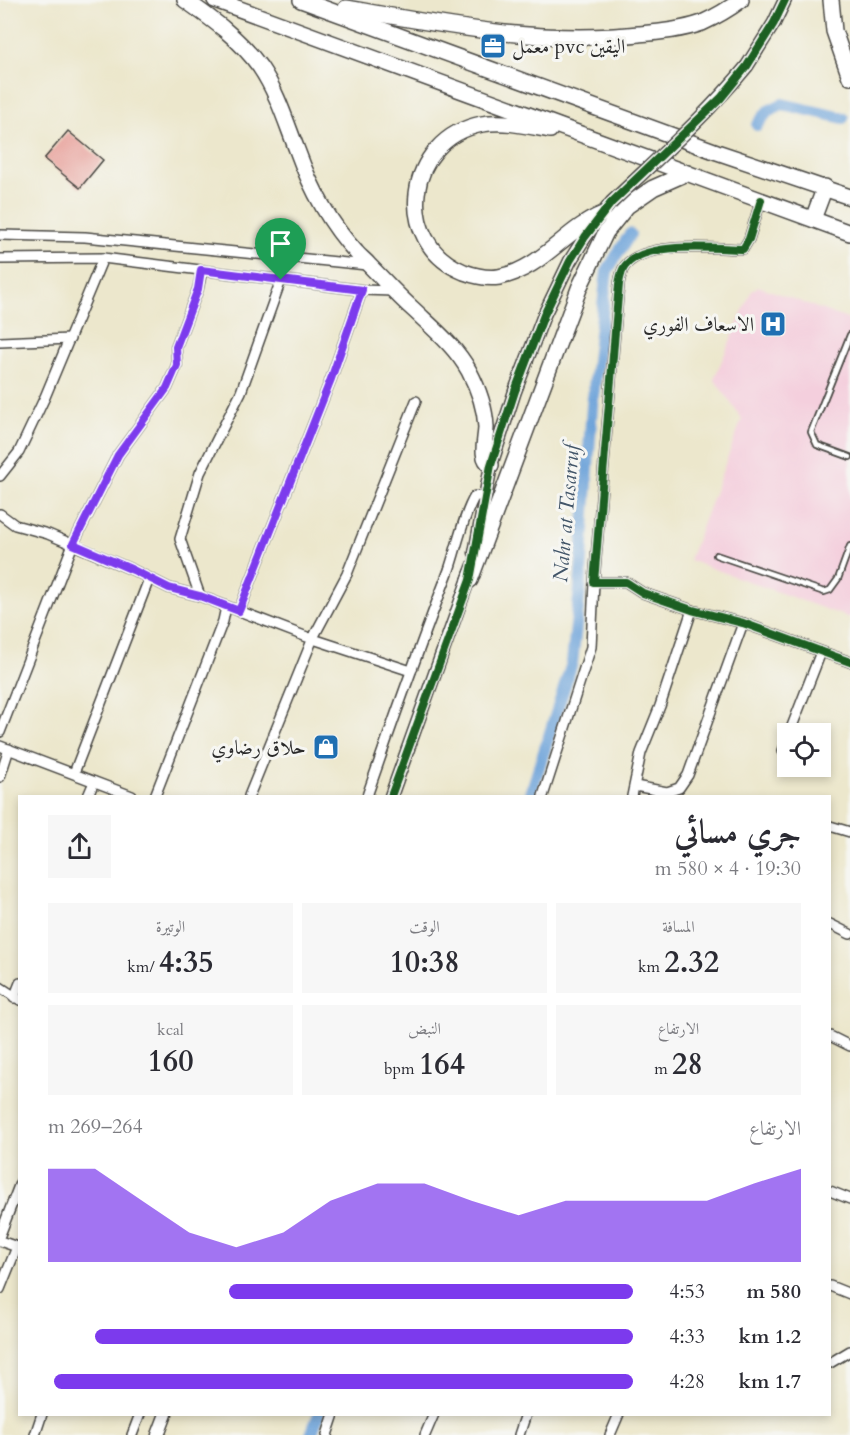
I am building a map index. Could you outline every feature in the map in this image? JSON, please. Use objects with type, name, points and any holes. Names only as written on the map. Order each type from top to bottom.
[{"type":"highway","points":[[185,0],[229,34],[259,66],[282,110],[310,183],[331,220],[356,253],[446,340],[468,368],[483,406],[486,427],[484,457],[491,465]]},
{"type":"highway","points":[[215,0],[850,233]]},
{"type":"highway","points":[[304,1],[486,32],[546,37],[609,38],[674,30],[693,25],[741,0]]},
{"type":"highway","points":[[831,0],[834,31],[850,77]]},
{"type":"highway","points":[[304,1],[717,152],[850,197]]},
{"type":"highway","points":[[601,140],[527,126],[483,124],[460,131],[447,138],[431,154],[422,171],[417,196],[418,214],[424,238],[437,255],[456,269],[474,276],[495,278],[512,274],[532,265],[587,220],[607,209]]},
{"type":"highway","points":[[470,580],[580,286],[606,232],[627,206],[653,188],[687,173]]},
{"type":"highway","points":[[813,219],[825,187]]},
{"type":"street","points":[[391,795],[470,580],[491,465],[515,391],[544,315],[570,261],[607,209],[721,98],[747,66],[774,23],[785,0]]},
{"type":"street","points":[[543,795],[591,647],[594,582],[622,268],[634,257],[669,248],[743,249],[749,240],[761,200]]},
{"type":"street","points":[[0,235],[75,237],[370,265]]},
{"type":"street","points":[[133,262],[136,242]]},
{"type":"street","points":[[1,472],[19,452],[45,397],[103,258]]},
{"type":"street","points":[[0,259],[103,258],[362,290],[393,291]]},
{"type":"street","points":[[0,732],[73,544],[118,455],[167,388],[177,365],[176,347],[198,289],[201,270]]},
{"type":"street","points":[[200,596],[180,539],[200,473],[241,392],[281,280]]},
{"type":"street","points":[[239,611],[331,379],[362,290]]},
{"type":"street","points":[[0,342],[70,339]]},
{"type":"street","points":[[249,795],[313,638],[347,574],[416,401]]},
{"type":"street","points":[[367,795],[471,503],[475,496],[485,496]]},
{"type":"street","points":[[0,514],[15,525],[73,544],[169,588],[200,596],[411,671]]},
{"type":"street","points":[[74,773],[148,579]]},
{"type":"street","points":[[594,582],[626,582],[643,593],[692,610],[743,623],[850,662]]},
{"type":"street","points":[[155,795],[223,621],[226,607]]},
{"type":"street","points":[[632,795],[641,753],[660,706],[692,610]]},
{"type":"street","points":[[635,786],[667,792],[679,788],[688,776],[743,623]]},
{"type":"street","points":[[793,723],[821,652]]},
{"type":"street","points":[[0,777],[5,747],[129,795]]},
{"type":"street","points":[[88,795],[94,782]]},
{"type":"street","points":[[831,826],[850,832]]},
{"type":"street","points":[[831,924],[850,934]]},
{"type":"street","points":[[1,989],[17,999]]},
{"type":"street","points":[[831,1036],[850,1046]]},
{"type":"street","points":[[0,1235],[18,1188]]},
{"type":"street","points":[[831,1191],[850,1199]]},
{"type":"street","points":[[0,1241],[18,1248],[0,1289]]},
{"type":"street","points":[[831,1286],[850,1294]]},
{"type":"street","points":[[831,1362],[850,1351]]},
{"type":"street","points":[[34,1435],[41,1416]]},
{"type":"street","points":[[132,1435],[139,1416]]},
{"type":"street","points":[[158,1435],[165,1416]]},
{"type":"street","points":[[327,1435],[333,1416]]},
{"type":"street","points":[[425,1435],[433,1416]]},
{"type":"street","points":[[519,1435],[525,1416]]},
{"type":"street","points":[[610,1435],[618,1416]]},
{"type":"lane","points":[[850,335],[811,432],[817,445],[850,457]]},
{"type":"lane","points":[[716,555],[824,592],[830,590],[838,579],[850,546]]},
{"type":"shaded area","points":[[758,286],[850,320],[850,618],[689,560],[742,419],[714,379],[751,292]]},
{"type":"building","points":[[68,131],[103,160],[80,188],[44,159]]},
{"type":"waterway","name":"Nahr at Tasarruf","points":[[757,125],[768,111],[782,104],[843,118]]},
{"type":"waterway","name":"Nahr at Tasarruf","points":[[530,795],[572,663],[580,589],[592,406],[607,271],[630,234]]},
{"type":"waterway","name":"Nahr at Tasarruf","points":[[311,1435],[318,1416]]},
{"type":"cycle path","points":[[391,795],[470,580],[491,465],[515,391],[544,315],[570,261],[611,203],[721,98],[747,66],[774,23],[785,0]]},
{"type":"cycle path","points":[[761,200],[749,239],[743,249],[697,247],[663,249],[635,258],[623,270],[619,284],[594,582],[626,582],[643,593],[692,610],[743,623],[850,662]]},
{"type":"place","name":"معمل pvc اليقين","points":[[493,46]]},
{"type":"place","name":"الاسعاف الفوري","points":[[773,324]]},
{"type":"place","name":"حلاق رضاوي","points":[[326,747]]},
{"type":"route","points":[[201,270],[281,280],[362,290],[331,379],[239,611],[200,596],[169,588],[73,544],[118,455],[167,388],[177,365],[176,347],[198,289],[201,270]]}]
